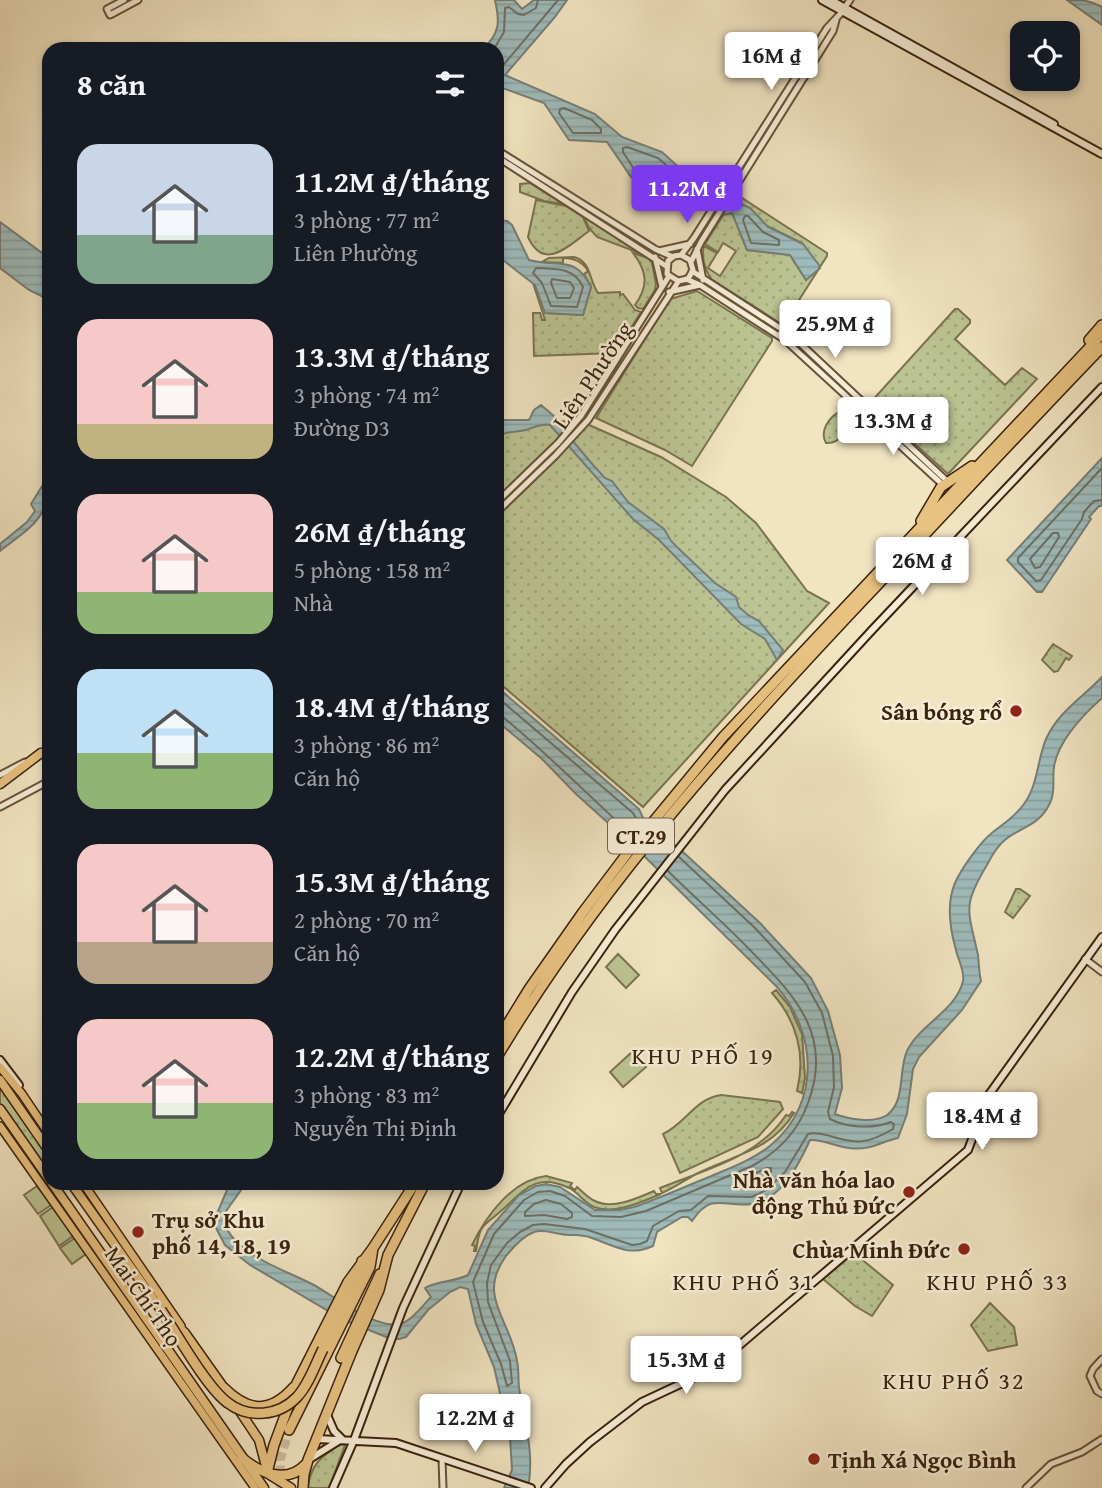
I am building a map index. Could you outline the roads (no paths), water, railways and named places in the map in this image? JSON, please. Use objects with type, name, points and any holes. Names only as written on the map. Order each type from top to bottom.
[{"type":"highway","points":[[1014,426],[1102,325]]},
{"type":"highway","name":"CT.29","points":[[504,1031],[629,851],[899,549],[1102,334]]},
{"type":"highway","name":"CT.29","points":[[727,740],[1102,346]]},
{"type":"highway","points":[[1017,436],[1102,353]]},
{"type":"highway","points":[[899,549],[945,484],[993,450]]},
{"type":"highway","points":[[0,784],[42,752]]},
{"type":"highway","name":"CT.29","points":[[504,1045],[567,941]]},
{"type":"highway","points":[[0,1080],[42,1141]]},
{"type":"highway","name":"Mai Chí Thọ","points":[[0,1109],[42,1169]]},
{"type":"highway","name":"Mai Chí Thọ","points":[[56,1190],[260,1487]]},
{"type":"highway","name":"Mai Chí Thọ","points":[[76,1190],[161,1310],[185,1333],[257,1436],[263,1450],[267,1474]]},
{"type":"highway","points":[[260,1487],[267,1474],[274,1445],[297,1383],[323,1330],[362,1260],[373,1248],[410,1190]]},
{"type":"highway","points":[[334,1354],[363,1303],[377,1267],[388,1255],[421,1190]]},
{"type":"highway","points":[[303,1488],[308,1460],[352,1351],[373,1248]]},
{"type":"highway","points":[[291,1431],[379,1275],[385,1271],[388,1255]]},
{"type":"highway","points":[[161,1310],[223,1399],[243,1411],[267,1413],[285,1407],[300,1393],[354,1286],[362,1268],[362,1260]]},
{"type":"highway","points":[[224,1388],[243,1403],[265,1406],[281,1399],[297,1383]]},
{"type":"highway","points":[[242,1458],[254,1468],[290,1486]]},
{"type":"highway","points":[[267,1474],[292,1474],[300,1471],[308,1460]]},
{"type":"main road","points":[[822,0],[844,9]]},
{"type":"main road","points":[[831,0],[1102,152]]},
{"type":"main road","points":[[504,1106],[572,992],[615,930],[725,790],[1102,387]]},
{"type":"main road","points":[[545,1488],[582,1450],[642,1402],[706,1372],[728,1355],[968,1150],[988,1096],[1102,937]]},
{"type":"main road","points":[[0,1060],[20,1087],[22,1094]]},
{"type":"main road","points":[[0,1067],[42,1124]]},
{"type":"main road","name":"Mai Chí Thọ","points":[[0,1126],[42,1184]]},
{"type":"main road","name":"Mai Chí Thọ","points":[[46,1190],[260,1487]]},
{"type":"main road","name":"Mai Chí Thọ","points":[[88,1190],[185,1333]]},
{"type":"main road","points":[[333,1488],[354,1440],[403,1308],[458,1190]]},
{"type":"main road","points":[[327,1413],[334,1431],[342,1439]]},
{"type":"main road","points":[[317,1439],[396,1443],[530,1488]]},
{"type":"main road","points":[[308,1460],[342,1439]]},
{"type":"street","points":[[124,0],[107,9],[110,15],[138,0]]},
{"type":"street","points":[[504,159],[657,254],[673,257],[681,255],[827,28],[850,0]]},
{"type":"street","points":[[701,283],[692,271],[691,262],[697,248],[833,31],[836,20]]},
{"type":"street","points":[[657,254],[690,244]]},
{"type":"street","points":[[697,248],[701,283]]},
{"type":"street","points":[[657,254],[666,266],[668,276],[678,281],[687,279],[701,283],[784,335],[945,484]]},
{"type":"street","points":[[657,254],[662,288]]},
{"type":"street","points":[[681,255],[691,262]]},
{"type":"street","points":[[666,266],[673,257]]},
{"type":"street","points":[[687,279],[692,271]]},
{"type":"street","name":"Liên Phường","points":[[504,495],[558,443],[581,416],[668,276]]},
{"type":"street","name":"Liên Phường","points":[[504,505],[588,420],[678,281]]},
{"type":"street","points":[[669,292],[701,283]]},
{"type":"street","points":[[599,388],[605,392]]},
{"type":"street","points":[[0,775],[42,752]]},
{"type":"street","points":[[0,807],[42,784]]},
{"type":"street","points":[[1085,959],[1102,972]]},
{"type":"street","points":[[1102,1359],[1090,1376],[1102,1394]]},
{"type":"street","points":[[1026,1488],[1051,1464],[1082,1452],[1102,1439]]},
{"type":"street","points":[[442,1459],[443,1488]]},
{"type":"water","points":[[495,0],[514,0],[522,9],[534,0],[567,0],[505,75],[595,114],[622,137],[662,152],[694,181],[750,208],[768,227],[803,244],[819,265],[819,269],[806,280],[790,255],[747,250],[732,213],[724,215],[709,205],[689,204],[674,186],[631,177],[607,142],[569,140],[544,103],[504,89],[504,42],[489,42],[496,32],[498,15]]},
{"type":"water","points":[[1067,0],[1085,1],[1102,7],[1102,25]]},
{"type":"water","points":[[504,221],[512,225],[529,260],[572,266],[585,277],[591,287],[583,315],[545,313],[535,285],[504,261]]},
{"type":"water","points":[[0,222],[42,253],[42,296],[29,290],[0,268]]},
{"type":"water","points":[[541,405],[554,416],[593,465],[605,478],[612,481],[628,502],[664,529],[671,541],[715,583],[736,597],[739,607],[759,621],[783,650],[777,660],[765,639],[741,624],[659,540],[633,519],[550,425],[504,434],[504,420],[529,420],[534,410]]},
{"type":"water","points":[[1102,458],[1102,506],[1089,517],[1091,519],[1042,592],[1037,592],[1007,560]]},
{"type":"water","points":[[42,486],[42,512],[30,528],[0,551],[0,544],[27,522],[35,511],[31,504]]},
{"type":"water","points":[[1102,677],[1102,698],[1072,729],[1056,757],[1053,794],[1046,811],[1000,845],[974,890],[969,908],[981,981],[962,1010],[919,1057],[913,1069],[907,1114],[898,1138],[856,1149],[810,1140],[788,1179],[781,1188],[763,1201],[742,1205],[712,1203],[692,1221],[688,1217],[682,1217],[657,1232],[653,1246],[644,1249],[629,1250],[588,1237],[541,1231],[526,1236],[506,1256],[494,1284],[495,1296],[518,1364],[519,1387],[530,1449],[528,1488],[504,1488],[512,1470],[510,1437],[494,1367],[476,1324],[468,1289],[460,1287],[450,1292],[428,1310],[406,1337],[391,1339],[342,1319],[250,1265],[225,1245],[216,1228],[216,1216],[227,1190],[241,1190],[224,1214],[227,1230],[245,1249],[366,1316],[389,1324],[399,1324],[412,1317],[431,1297],[425,1288],[468,1275],[488,1230],[519,1195],[546,1184],[560,1187],[595,1210],[634,1207],[757,1155],[787,1128],[799,1109],[808,1068],[800,1025],[790,1005],[777,987],[637,849],[504,727],[504,693],[639,809],[644,820],[760,923],[811,978],[828,1011],[840,1055],[842,1088],[835,1114],[868,1120],[882,1118],[893,1109],[899,1094],[907,1051],[920,1033],[946,1009],[959,992],[963,973],[951,925],[952,891],[958,877],[983,842],[1013,816],[1029,797],[1046,739],[1064,713]]},
{"type":"tunnel","points":[[281,1488],[280,1460],[289,1430]]},
{"type":"place","name":"Sân bóng rổ","points":[[1016,711]]},
{"type":"place","name":"Nhà văn hóa lao động Thủ Đức","points":[[909,1192]]},
{"type":"place","name":"Trụ sở Khu phố 14, 18, 19","points":[[138,1232]]},
{"type":"place","name":"Chùa Minh Đức","points":[[964,1249]]},
{"type":"place","name":"Tịnh Xá Ngọc Bình","points":[[814,1459]]},
{"type":"district","name":"KHU PHỐ 19","points":[[703,1055]]},
{"type":"district","name":"KHU PHỐ 31","points":[[744,1281]]},
{"type":"district","name":"KHU PHỐ 33","points":[[998,1281]]},
{"type":"district","name":"KHU PHỐ 32","points":[[954,1380]]}]
